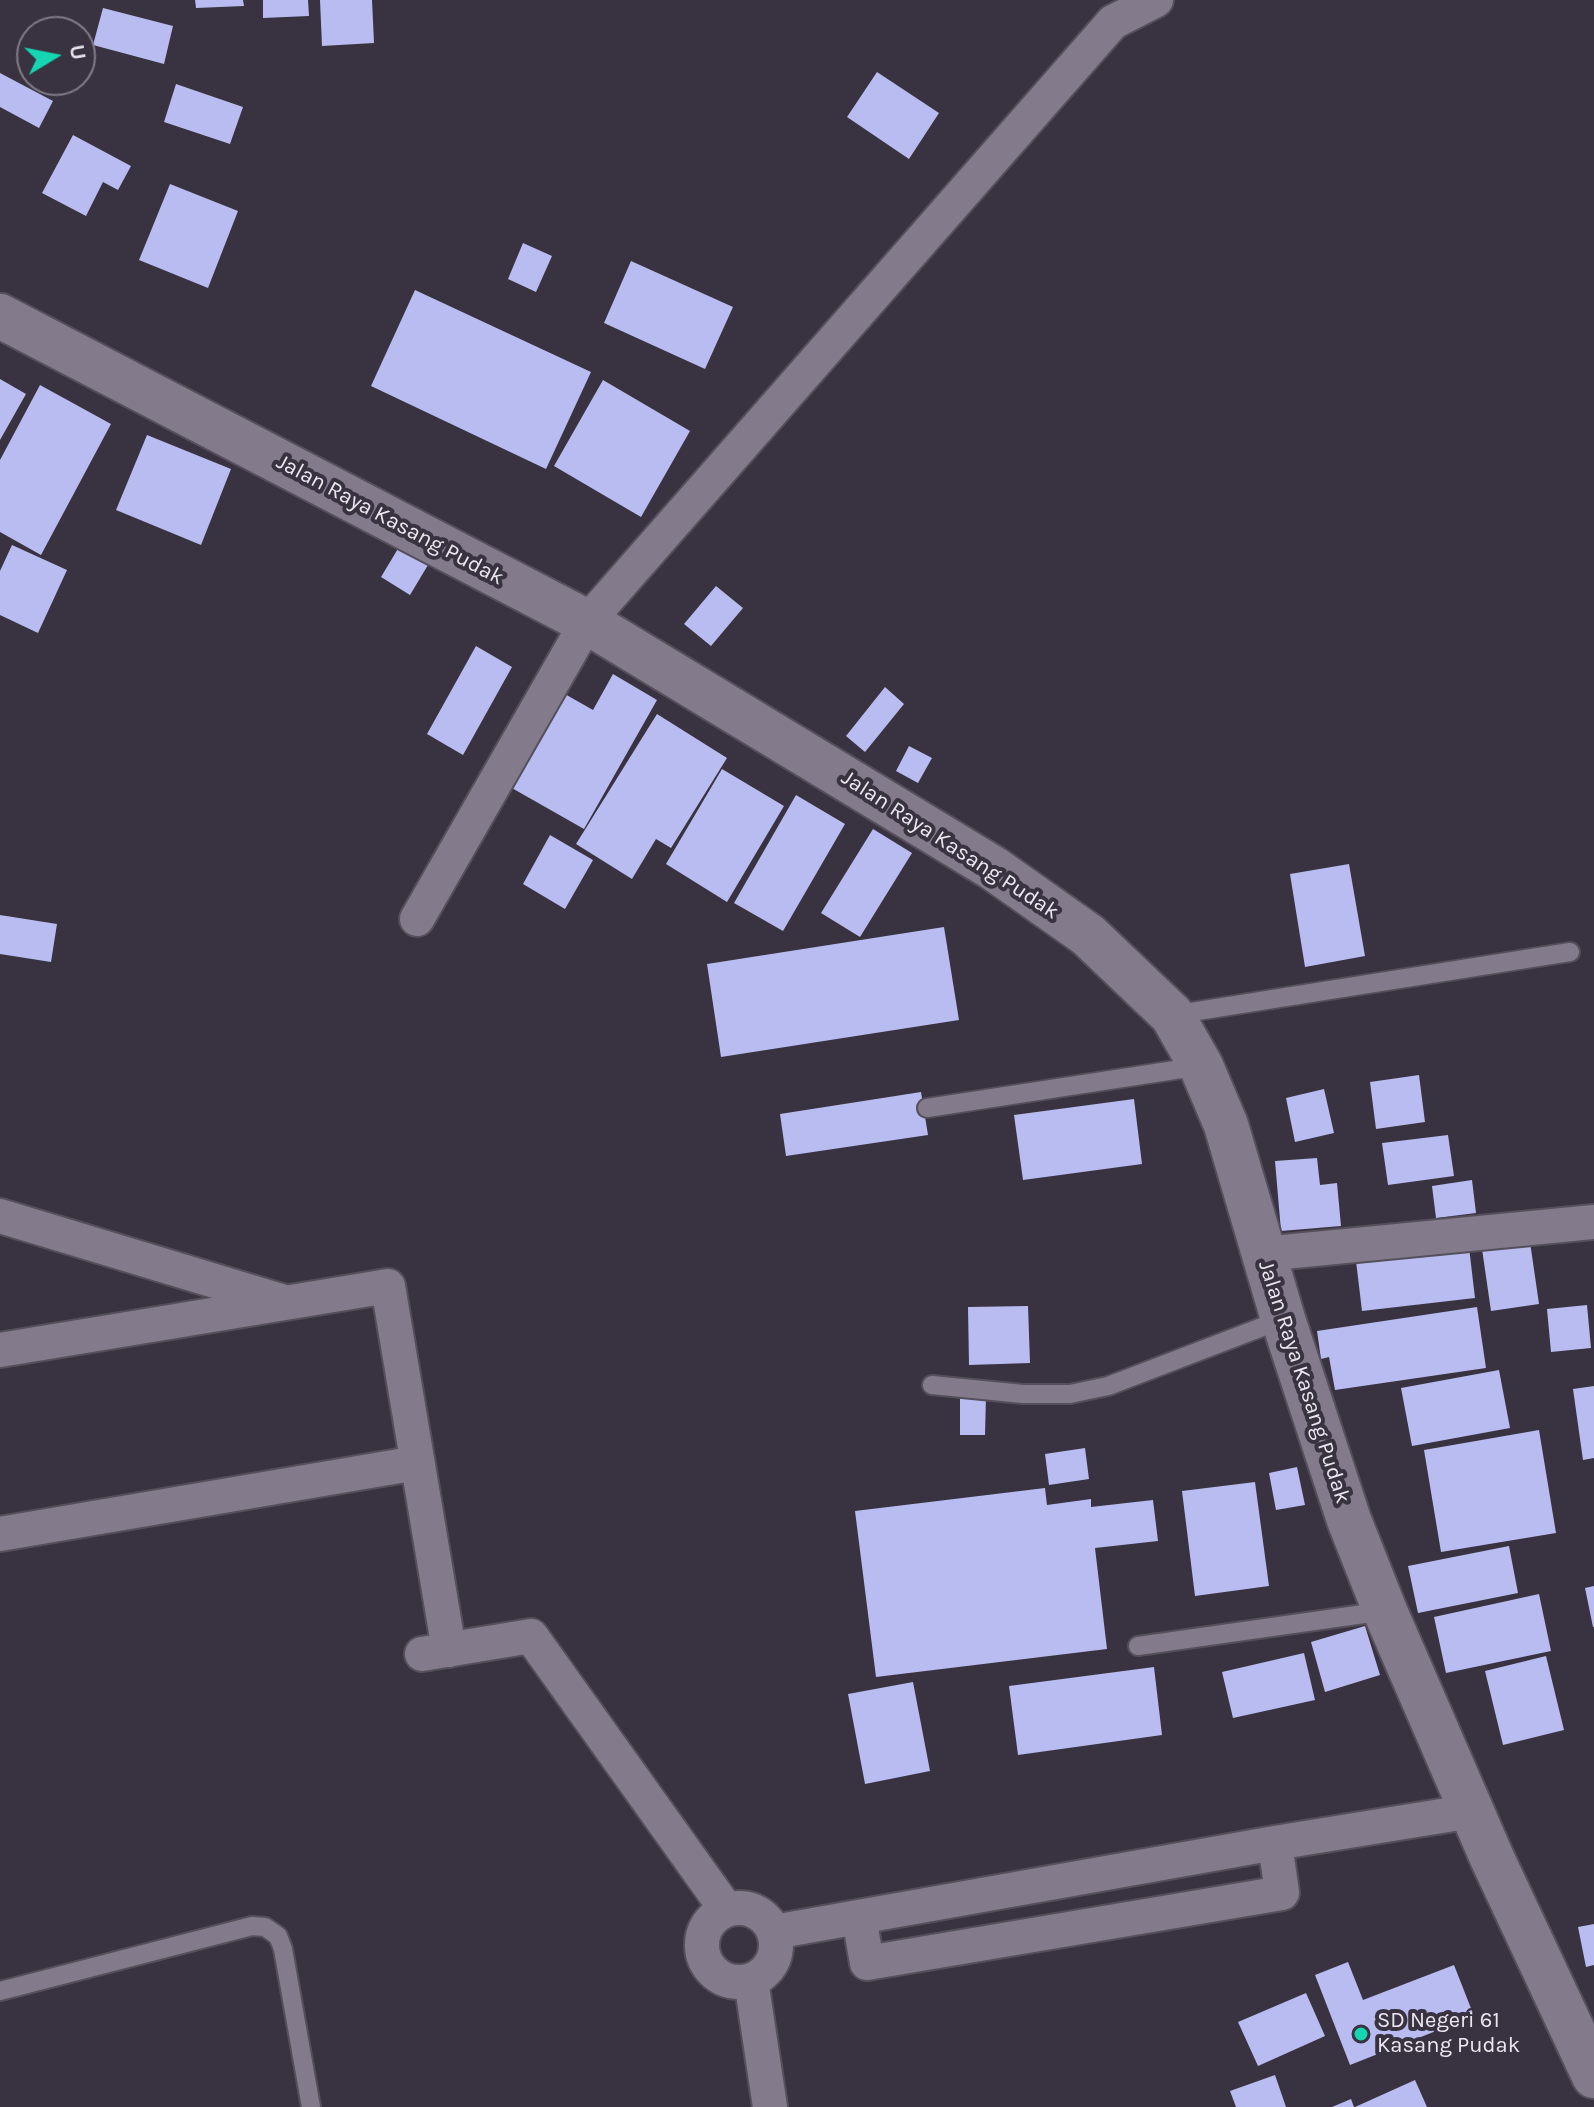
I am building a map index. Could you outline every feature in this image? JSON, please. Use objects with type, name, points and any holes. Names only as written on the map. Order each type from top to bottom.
[{"type":"street","points":[[417,919],[587,622],[1111,11],[1156,0]]},
{"type":"street","name":"Jalan Raya Kasang Pudak","points":[[0,316],[587,622],[993,868],[1088,935],[1172,1015],[1201,1066],[1226,1125],[1283,1319],[1349,1520],[1385,1611],[1472,1811],[1594,2076]]},
{"type":"street","points":[[0,1216],[290,1303]]},
{"type":"street","points":[[1263,1254],[1594,1222]]},
{"type":"street","points":[[0,1350],[388,1286],[417,1463],[436,1652],[531,1636],[726,1909]]},
{"type":"street","points":[[0,1534],[417,1463]]},
{"type":"street","points":[[774,1932],[1472,1811]]},
{"type":"street","points":[[859,1917],[867,1963],[1282,1893],[1275,1843]]},
{"type":"street","points":[[741,1907],[755,1911],[774,1932],[776,1947],[772,1961],[764,1972],[751,1980],[736,1982],[722,1978],[710,1970],[703,1957],[701,1942],[705,1928],[714,1916],[726,1909],[741,1907]]},
{"type":"street","points":[[751,1980],[770,2107]]},
{"type":"lane","points":[[1172,1015],[1570,952]]},
{"type":"lane","points":[[927,1108],[1201,1066]]},
{"type":"lane","points":[[932,1385],[1023,1394],[1070,1394],[1108,1386],[1283,1319]]},
{"type":"lane","points":[[1138,1646],[1385,1611]]},
{"type":"lane","points":[[0,1991],[252,1926],[265,1927],[278,1936],[283,1949],[311,2107]]},
{"type":"building","points":[[195,0],[243,0],[244,6],[196,8]]},
{"type":"building","points":[[263,0],[308,0],[309,16],[263,18]]},
{"type":"building","points":[[320,0],[372,0],[374,43],[322,46]]},
{"type":"building","points":[[103,8],[173,26],[164,64],[96,46]]},
{"type":"building","points":[[877,72],[939,113],[909,159],[847,117]]},
{"type":"building","points":[[0,73],[16,81],[16,96],[44,96],[53,101],[39,128],[0,107]]},
{"type":"building","points":[[176,84],[243,107],[230,144],[164,122]]},
{"type":"building","points":[[73,135],[131,166],[118,190],[103,182],[86,216],[42,193]]},
{"type":"building","points":[[170,184],[238,211],[208,288],[139,260]]},
{"type":"building","points":[[523,243],[552,256],[536,292],[508,279]]},
{"type":"building","points":[[631,261],[733,307],[705,369],[604,323]]},
{"type":"building","points":[[415,290],[591,372],[546,469],[371,386]]},
{"type":"building","points":[[0,379],[26,394],[0,440]]},
{"type":"building","points":[[603,380],[690,431],[641,517],[554,466]]},
{"type":"building","points":[[40,385],[111,424],[41,555],[0,532],[0,460]]},
{"type":"building","points":[[147,435],[231,469],[201,545],[116,510]]},
{"type":"building","points":[[402,542],[431,560],[410,595],[381,577]]},
{"type":"building","points":[[12,545],[67,570],[38,633],[0,615],[0,571]]},
{"type":"building","points":[[716,586],[743,608],[711,646],[684,624]]},
{"type":"building","points":[[476,646],[512,667],[463,755],[427,734]]},
{"type":"building","points":[[613,674],[657,700],[584,829],[503,783],[556,689],[593,710]]},
{"type":"building","points":[[885,687],[904,704],[865,752],[846,736]]},
{"type":"building","points":[[657,714],[727,758],[671,848],[656,839],[632,879],[576,844]]},
{"type":"building","points":[[909,746],[932,758],[918,783],[896,771]]},
{"type":"building","points":[[722,769],[784,806],[727,902],[666,864]]},
{"type":"building","points":[[796,795],[845,824],[783,931],[734,903]]},
{"type":"building","points":[[873,829],[912,853],[860,937],[821,913]]},
{"type":"building","points":[[550,835],[593,860],[565,909],[523,884]]},
{"type":"building","points":[[1349,864],[1365,956],[1305,967],[1290,874]]},
{"type":"building","points":[[0,915],[57,924],[51,962],[0,954]]},
{"type":"building","points":[[944,927],[959,1020],[721,1057],[707,964]]},
{"type":"building","points":[[1419,1075],[1425,1122],[1376,1129],[1370,1082]]},
{"type":"building","points":[[1324,1089],[1334,1133],[1295,1142],[1286,1098]]},
{"type":"building","points":[[921,1092],[928,1135],[786,1156],[780,1114]]},
{"type":"building","points":[[1134,1099],[1142,1164],[1023,1180],[1014,1115]]},
{"type":"building","points":[[1448,1135],[1454,1176],[1388,1185],[1382,1143]]},
{"type":"building","points":[[1317,1158],[1320,1185],[1337,1183],[1341,1226],[1281,1231],[1275,1161]]},
{"type":"building","points":[[1472,1180],[1476,1213],[1436,1218],[1432,1186]]},
{"type":"building","points":[[1530,1242],[1539,1304],[1491,1311],[1482,1249]]},
{"type":"building","points":[[1469,1247],[1475,1298],[1362,1311],[1356,1261]]},
{"type":"building","points":[[1587,1305],[1591,1348],[1551,1352],[1547,1309]]},
{"type":"building","points":[[1028,1306],[1030,1363],[969,1365],[968,1307]]},
{"type":"building","points":[[1477,1307],[1486,1368],[1335,1390],[1329,1357],[1321,1359],[1317,1331]]},
{"type":"building","points":[[1499,1370],[1510,1428],[1412,1446],[1401,1388]]},
{"type":"building","points":[[1594,1386],[1594,1458],[1583,1460],[1573,1389]]},
{"type":"building","points":[[960,1395],[986,1396],[985,1435],[960,1435]]},
{"type":"building","points":[[1539,1430],[1556,1533],[1441,1552],[1424,1450]]},
{"type":"building","points":[[1085,1448],[1089,1479],[1049,1485],[1045,1454]]},
{"type":"building","points":[[1297,1467],[1305,1505],[1276,1510],[1269,1473]]},
{"type":"building","points":[[1255,1482],[1269,1586],[1195,1596],[1182,1491]]},
{"type":"building","points":[[1045,1488],[1047,1505],[1091,1499],[1091,1507],[1153,1500],[1158,1541],[1095,1548],[1107,1649],[876,1677],[855,1511]]},
{"type":"building","points":[[1509,1546],[1518,1593],[1418,1613],[1408,1566]]},
{"type":"building","points":[[1594,1586],[1594,1627],[1593,1627],[1585,1588]]},
{"type":"building","points":[[1539,1594],[1551,1651],[1446,1673],[1434,1617]]},
{"type":"building","points":[[1365,1626],[1380,1675],[1325,1692],[1311,1642]]},
{"type":"building","points":[[1304,1653],[1315,1700],[1233,1718],[1222,1672]]},
{"type":"building","points":[[1546,1656],[1564,1730],[1503,1745],[1485,1671]]},
{"type":"building","points":[[1154,1667],[1162,1735],[1018,1755],[1009,1686]]},
{"type":"building","points":[[913,1682],[930,1771],[865,1784],[848,1694]]},
{"type":"building","points":[[1594,1924],[1594,1965],[1586,1967],[1578,1927]]},
{"type":"building","points":[[1348,1962],[1363,2000],[1454,1965],[1474,2016],[1350,2065],[1315,1975]]},
{"type":"building","points":[[1306,1993],[1325,2036],[1258,2066],[1238,2022]]},
{"type":"building","points":[[1275,2075],[1286,2107],[1236,2107],[1230,2091]]},
{"type":"building","points":[[1415,2080],[1427,2107],[1355,2107]]},
{"type":"building","points":[[1351,2099],[1354,2107],[1332,2107]]},
{"type":"place","name":"SD Negeri 61 Kasang Pudak","points":[[1361,2034]]}]
